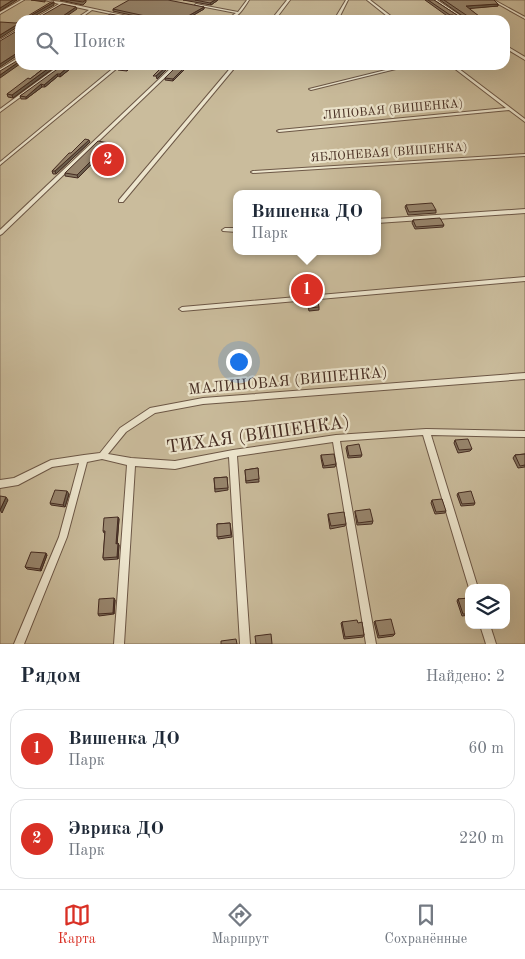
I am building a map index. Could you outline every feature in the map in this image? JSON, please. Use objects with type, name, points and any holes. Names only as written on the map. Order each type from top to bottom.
[{"type":"lane","points":[[0,13],[23,0]]},
{"type":"lane","points":[[46,0],[119,15]]},
{"type":"lane","points":[[236,15],[248,0]]},
{"type":"lane","points":[[277,15],[289,0]]},
{"type":"lane","points":[[339,15],[347,0]]},
{"type":"lane","points":[[368,0],[388,15]]},
{"type":"lane","points":[[435,0],[458,15]]},
{"type":"lane","points":[[492,0],[525,18]]},
{"type":"lane","points":[[42,15],[62,3]]},
{"type":"lane","points":[[194,5],[239,13]]},
{"type":"lane","points":[[83,15],[92,9]]},
{"type":"lane","points":[[0,41],[15,32]]},
{"type":"lane","points":[[510,49],[525,59]]},
{"type":"lane","points":[[0,72],[15,62]]},
{"type":"lane","points":[[0,111],[55,70]]},
{"type":"lane","points":[[0,164],[113,70]]},
{"type":"lane","points":[[0,233],[171,70]]},
{"type":"lane","points":[[121,201],[231,70]]},
{"type":"lane","points":[[312,90],[390,70]]},
{"type":"lane","points":[[459,70],[525,121]]},
{"type":"lane","name":"ЛИПОВАЯ (ВИШЕНКА)","points":[[279,131],[510,109]]},
{"type":"lane","points":[[517,115],[525,114]]},
{"type":"lane","name":"ЯБЛОНЕВАЯ (ВИШЕНКА)","points":[[253,172],[525,155]]},
{"type":"lane","points":[[381,221],[525,211]]},
{"type":"lane","points":[[225,230],[233,230]]},
{"type":"lane","points":[[182,309],[525,279]]},
{"type":"lane","name":"МАЛИНОВАЯ (ВИШЕНКА)","points":[[102,456],[123,430],[153,410],[203,401],[525,376]]},
{"type":"lane","points":[[426,432],[473,584]]},
{"type":"lane","name":"ТИХАЯ (ВИШЕНКА)","points":[[0,484],[16,482],[51,464],[102,456],[130,462],[174,465],[233,453],[336,438],[426,432],[525,434]]},
{"type":"lane","points":[[336,438],[371,644]]},
{"type":"lane","points":[[233,453],[245,644]]},
{"type":"lane","points":[[19,644],[62,537],[84,458]]},
{"type":"lane","points":[[119,644],[130,462]]},
{"type":"lane","points":[[486,629],[491,644]]},
{"type":"shaded area","points":[[0,0],[525,0],[525,644],[0,644]]},
{"type":"building","points":[[0,0],[13,0],[0,8]]},
{"type":"building","points":[[70,0],[86,0],[83,2]]},
{"type":"building","points":[[129,0],[168,0],[204,7],[190,15],[141,15],[113,9]]},
{"type":"building","points":[[195,0],[215,0],[210,3]]},
{"type":"building","points":[[428,0],[434,0],[457,15],[450,15]]},
{"type":"building","points":[[444,0],[494,0],[498,4],[466,6],[478,15],[466,15]]},
{"type":"building","points":[[51,2],[54,2],[32,15],[29,15]]},
{"type":"building","points":[[62,4],[76,7],[64,15],[43,15]]},
{"type":"building","points":[[0,22],[15,23],[15,26],[0,35]]},
{"type":"building","points":[[15,32],[15,54],[0,64],[0,41]]},
{"type":"building","points":[[15,62],[15,64],[0,75],[0,71]]},
{"type":"building","points":[[42,70],[46,70],[12,95],[7,94],[28,78],[30,79]]},
{"type":"building","points":[[56,70],[64,70],[44,85],[41,84],[26,97],[20,96]]},
{"type":"building","points":[[159,70],[163,70],[156,76],[153,76]]},
{"type":"building","points":[[173,70],[182,70],[173,79],[165,78]]},
{"type":"building","points":[[85,139],[89,140],[55,171],[52,171],[69,153]]},
{"type":"building","points":[[98,141],[109,143],[77,175],[65,173]]},
{"type":"building","points":[[432,203],[436,210],[409,212],[406,205]]},
{"type":"building","points":[[440,218],[444,225],[416,227],[413,220]]},
{"type":"building","points":[[313,281],[315,291],[305,292],[303,282]]},
{"type":"building","points":[[317,298],[319,307],[309,308],[307,299]]},
{"type":"building","points":[[468,439],[472,449],[459,450],[455,440]]},
{"type":"building","points":[[359,444],[362,455],[349,456],[347,446]]},
{"type":"building","points":[[334,454],[336,464],[324,466],[321,455]]},
{"type":"building","points":[[525,454],[525,465],[520,466],[515,455]]},
{"type":"building","points":[[258,468],[259,479],[246,481],[245,470]]},
{"type":"building","points":[[227,477],[228,488],[215,489],[214,478]]},
{"type":"building","points":[[55,490],[67,491],[63,505],[50,503]]},
{"type":"building","points":[[471,491],[475,503],[462,504],[458,493]]},
{"type":"building","points":[[0,496],[6,497],[0,510]]},
{"type":"building","points":[[442,499],[446,511],[436,512],[432,500]]},
{"type":"building","points":[[370,509],[373,521],[358,523],[355,511]]},
{"type":"building","points":[[344,512],[346,524],[331,526],[328,514]]},
{"type":"building","points":[[118,517],[117,557],[103,558],[104,518]]},
{"type":"building","points":[[230,523],[231,535],[217,537],[217,524]]},
{"type":"building","points":[[31,552],[46,553],[40,569],[25,567]]},
{"type":"building","points":[[114,598],[113,613],[98,614],[99,599]]},
{"type":"building","points":[[465,598],[465,614],[463,614],[458,599]]},
{"type":"building","points":[[391,619],[395,634],[379,636],[375,621]]},
{"type":"building","points":[[357,620],[358,623],[362,622],[364,635],[345,637],[342,622]]},
{"type":"building","points":[[271,634],[272,644],[256,644],[255,636]]},
{"type":"building","points":[[236,639],[237,644],[221,644],[221,641]]},
{"type":"place","name":"Эврика ДО","points":[[108,160]]},
{"type":"place","name":"Вишенка ДО","points":[[307,290]]}]
